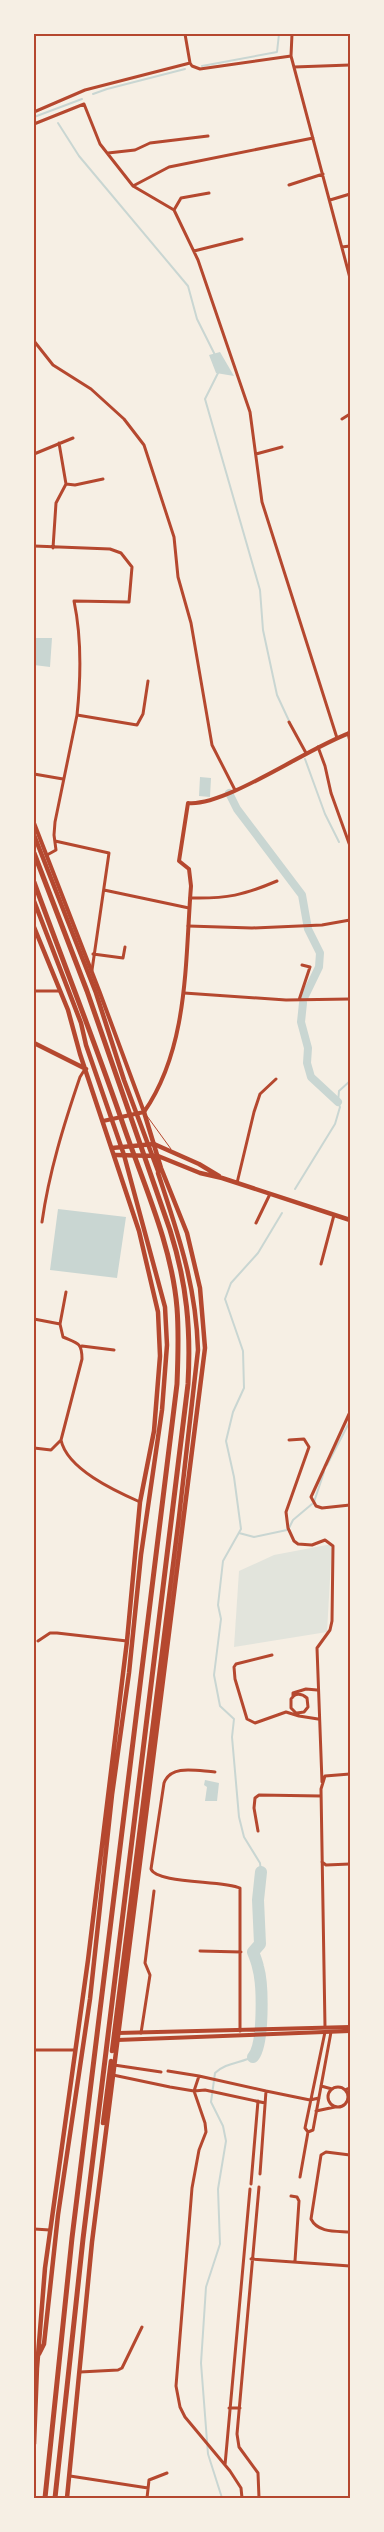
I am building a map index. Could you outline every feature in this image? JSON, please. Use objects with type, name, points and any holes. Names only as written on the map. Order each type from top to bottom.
[{"type":"highway","points":[[34,853],[87,991],[170,1230],[181,1265],[191,1340],[187,1394],[83,2239],[55,2498]]},
{"type":"highway","points":[[34,882],[93,1036],[160,1233],[170,1268],[177,1307],[178,1340],[177,1384],[72,2238],[44,2498]]},
{"type":"main road","points":[[34,835],[96,993],[188,1263],[194,1298],[198,1350],[180,1516],[99,2160],[101,2167]]},
{"type":"main road","points":[[34,901],[81,1023],[111,1120],[124,1155],[165,1307],[166,1354],[162,1410],[141,1555],[129,1673],[112,1795],[90,1999],[58,2215],[44,2344],[38,2356]]},
{"type":"main road","points":[[34,927],[61,991],[139,1231],[158,1312],[159,1374],[154,1431],[140,1502],[127,1641],[88,1960],[50,2230],[38,2356],[35,2368],[34,2444]]},
{"type":"main road","points":[[34,1043],[86,1069]]},
{"type":"main road","points":[[68,2498],[101,2167],[205,1348],[200,1288],[187,1233],[160,1164],[144,1112]]},
{"type":"main road","points":[[112,1148],[154,1144],[222,1178]]},
{"type":"main road","points":[[115,1155],[158,1156],[200,1172],[350,1220]]},
{"type":"main road","points":[[158,1173],[160,1164]]},
{"type":"street","points":[[186,34],[190,63],[200,70],[292,56]]},
{"type":"street","points":[[292,34],[294,67],[350,278]]},
{"type":"street","points":[[34,112],[84,90],[190,63]]},
{"type":"street","points":[[294,67],[350,65]]},
{"type":"street","points":[[34,124],[84,104],[100,144],[133,186],[174,210],[194,251],[214,302],[239,384],[250,412],[262,502],[306,635],[337,738]]},
{"type":"street","points":[[108,153],[135,150],[150,143],[208,136]]},
{"type":"street","points":[[133,186],[169,166],[313,138]]},
{"type":"street","points":[[289,185],[323,174]]},
{"type":"street","points":[[174,210],[181,198],[209,193]]},
{"type":"street","points":[[330,200],[350,194]]},
{"type":"street","points":[[194,251],[242,240]]},
{"type":"street","points":[[342,247],[350,246]]},
{"type":"street","points":[[34,341],[52,365],[91,389],[124,419],[144,444],[174,537],[178,577],[191,623],[212,745],[235,790]]},
{"type":"street","points":[[342,419],[350,414]]},
{"type":"street","points":[[34,454],[73,438]]},
{"type":"street","points":[[53,548],[56,503],[66,484],[59,444]]},
{"type":"street","points":[[256,454],[282,447]]},
{"type":"street","points":[[66,484],[75,485],[103,479]]},
{"type":"street","points":[[34,546],[110,549],[121,553],[132,567],[129,602],[74,601],[79,636],[81,678],[77,715],[63,779],[54,835],[56,850],[47,855]]},
{"type":"street","points":[[77,715],[137,725],[141,720],[148,682]]},
{"type":"street","points":[[290,722],[306,753]]},
{"type":"street","points":[[103,1121],[144,1112],[154,1097],[169,1059],[180,1020],[184,993],[190,908],[190,869],[179,861],[188,803],[197,804],[212,800],[235,790],[349,733],[350,742]]},
{"type":"street","points":[[318,747],[350,846]]},
{"type":"street","points":[[34,774],[63,779]]},
{"type":"street","points":[[34,824],[92,970],[144,1112]]},
{"type":"street","points":[[55,840],[109,853],[92,970]]},
{"type":"street","points":[[190,898],[223,899],[238,896],[277,881]]},
{"type":"street","points":[[104,890],[190,908]]},
{"type":"street","points":[[188,926],[252,928],[322,925],[350,920]]},
{"type":"street","points":[[93,954],[123,958],[125,947]]},
{"type":"street","points":[[299,1000],[310,967],[302,965]]},
{"type":"street","points":[[34,991],[61,991]]},
{"type":"street","points":[[184,993],[299,1000],[350,999]]},
{"type":"street","points":[[42,1222],[47,1190],[60,1140],[80,1076],[86,1069]]},
{"type":"street","points":[[237,1183],[260,1094],[276,1079]]},
{"type":"street","points":[[256,1223],[270,1194]]},
{"type":"street","points":[[321,1264],[334,1215]]},
{"type":"street","points":[[66,1292],[60,1324],[63,1336],[81,1346],[114,1350]]},
{"type":"street","points":[[34,1319],[60,1324]]},
{"type":"street","points":[[81,1346],[82,1359],[61,1440],[63,1448],[74,1461],[108,1487],[140,1502]]},
{"type":"street","points":[[350,1412],[312,1497],[316,1506],[322,1508],[350,1505]]},
{"type":"street","points":[[289,1440],[304,1439],[309,1448],[288,1504],[286,1520],[292,1537],[298,1544],[312,1545],[325,1540],[333,1546],[332,1621],[330,1630],[317,1648],[318,1719],[322,1782],[325,2030],[305,2128],[308,2132],[300,2177]]},
{"type":"street","points":[[34,1448],[51,1450],[61,1440]]},
{"type":"street","points":[[38,1641],[50,1634],[57,1633],[127,1641]]},
{"type":"street","points":[[272,1655],[236,1664],[234,1667],[233,1672],[247,1719],[255,1723],[286,1712],[318,1719]]},
{"type":"street","points":[[298,1714],[290,1705],[293,1693],[299,1690],[317,1690]]},
{"type":"street","points":[[293,1696],[302,1694],[308,1700],[307,1709],[298,1714]]},
{"type":"street","points":[[215,1772],[174,1770],[168,1774],[162,1789],[151,1869],[152,1873],[159,1876],[239,1887],[241,1893],[238,1910],[241,1923],[240,2032]]},
{"type":"street","points":[[322,1782],[325,1776],[350,1774]]},
{"type":"street","points":[[258,1831],[254,1808],[255,1798],[259,1795],[321,1796]]},
{"type":"street","points":[[322,1862],[326,1865],[350,1864]]},
{"type":"street","points":[[140,2034],[150,1975],[145,1963],[154,1891]]},
{"type":"street","points":[[200,1951],[241,1952]]},
{"type":"street","points":[[331,2030],[350,2027]]},
{"type":"street","points":[[308,2132],[313,2130],[331,2030]]},
{"type":"street","points":[[117,2040],[244,2035],[270,2032],[350,2031]]},
{"type":"street","points":[[117,2033],[270,2032]]},
{"type":"street","points":[[34,2050],[75,2050]]},
{"type":"street","points":[[114,2065],[130,2069],[161,2072]]},
{"type":"street","points":[[168,2071],[310,2100],[319,2098]]},
{"type":"street","points":[[112,2075],[194,2091],[218,2092],[265,2103]]},
{"type":"street","points":[[201,2077],[194,2091],[205,2123],[206,2132],[199,2150],[192,2188],[176,2386],[180,2407],[241,2488],[242,2498]]},
{"type":"street","points":[[321,2086],[345,2090],[350,2088]]},
{"type":"street","points":[[332,2089],[329,2099],[331,2104],[336,2106]]},
{"type":"street","points":[[316,2111],[341,2106],[346,2102],[348,2096],[345,2090]]},
{"type":"street","points":[[260,2174],[266,2091]]},
{"type":"street","points":[[225,2466],[229,2442],[229,2408],[258,2101]]},
{"type":"street","points":[[350,2155],[326,2152],[321,2155],[311,2219],[315,2227],[322,2230],[350,2232]]},
{"type":"street","points":[[252,2170],[260,2169]]},
{"type":"street","points":[[258,2187],[238,2442],[242,2451],[258,2473],[259,2498]]},
{"type":"street","points":[[291,2196],[299,2201],[295,2262]]},
{"type":"street","points":[[34,2229],[50,2230]]},
{"type":"street","points":[[251,2259],[350,2266]]},
{"type":"street","points":[[80,2372],[122,2368],[142,2326]]},
{"type":"street","points":[[229,2408],[240,2408]]},
{"type":"street","points":[[147,2498],[152,2477],[167,2473]]},
{"type":"street","points":[[70,2476],[148,2488]]},
{"type":"lane","points":[[144,1112],[174,1153]]},
{"type":"shaded area","points":[[220,352],[234,376],[216,373],[209,355]]},
{"type":"shaded area","points":[[34,638],[52,638],[50,667],[34,665]]},
{"type":"shaded area","points":[[200,777],[211,778],[210,797],[199,796]]},
{"type":"shaded area","points":[[58,1209],[126,1217],[117,1278],[50,1270]]},
{"type":"shaded area","points":[[332,1544],[327,1632],[234,1647],[239,1571],[274,1555]]},
{"type":"shaded area","points":[[205,1780],[219,1783],[217,1801],[205,1801],[207,1787],[204,1785]]},
{"type":"waterway","points":[[202,66],[277,52],[279,34]]},
{"type":"waterway","points":[[93,94],[185,69]]},
{"type":"waterway","points":[[34,117],[82,99]]},
{"type":"waterway","points":[[58,123],[79,156],[188,286],[197,319],[215,355]]},
{"type":"waterway","points":[[219,371],[205,399],[260,590],[263,630],[277,695],[290,723]]},
{"type":"waterway","points":[[305,759],[325,814],[339,842]]},
{"type":"waterway","points":[[229,793],[237,809],[302,895],[308,929],[320,953],[319,967],[304,998]]},
{"type":"waterway","points":[[303,1003],[301,1022],[308,1048],[307,1063],[311,1077],[338,1102]]},
{"type":"waterway","points":[[295,1189],[335,1124],[340,1107],[338,1102],[339,1091],[350,1081]]},
{"type":"waterway","points":[[261,1872],[260,1863],[244,1837],[239,1817],[232,1737],[234,1719],[220,1706],[214,1675],[221,1619],[218,1605],[223,1561],[241,1529],[234,1477],[226,1441],[233,1412],[244,1388],[243,1351],[225,1299],[231,1283],[258,1253],[282,1213]]},
{"type":"waterway","points":[[327,1465],[350,1421]]},
{"type":"waterway","points":[[314,1502],[324,1472]]},
{"type":"waterway","points":[[289,1528],[293,1520],[312,1504]]},
{"type":"waterway","points":[[239,1533],[254,1537],[287,1530]]},
{"type":"waterway","points":[[253,2057],[257,2050],[262,2014],[260,1975],[253,1952],[260,1944],[258,1900],[261,1872]]},
{"type":"waterway","points":[[222,2498],[208,2454],[201,2363],[206,2287],[220,2244],[218,2189],[226,2141],[223,2126],[211,2102],[215,2073],[228,2065],[253,2057]]}]
